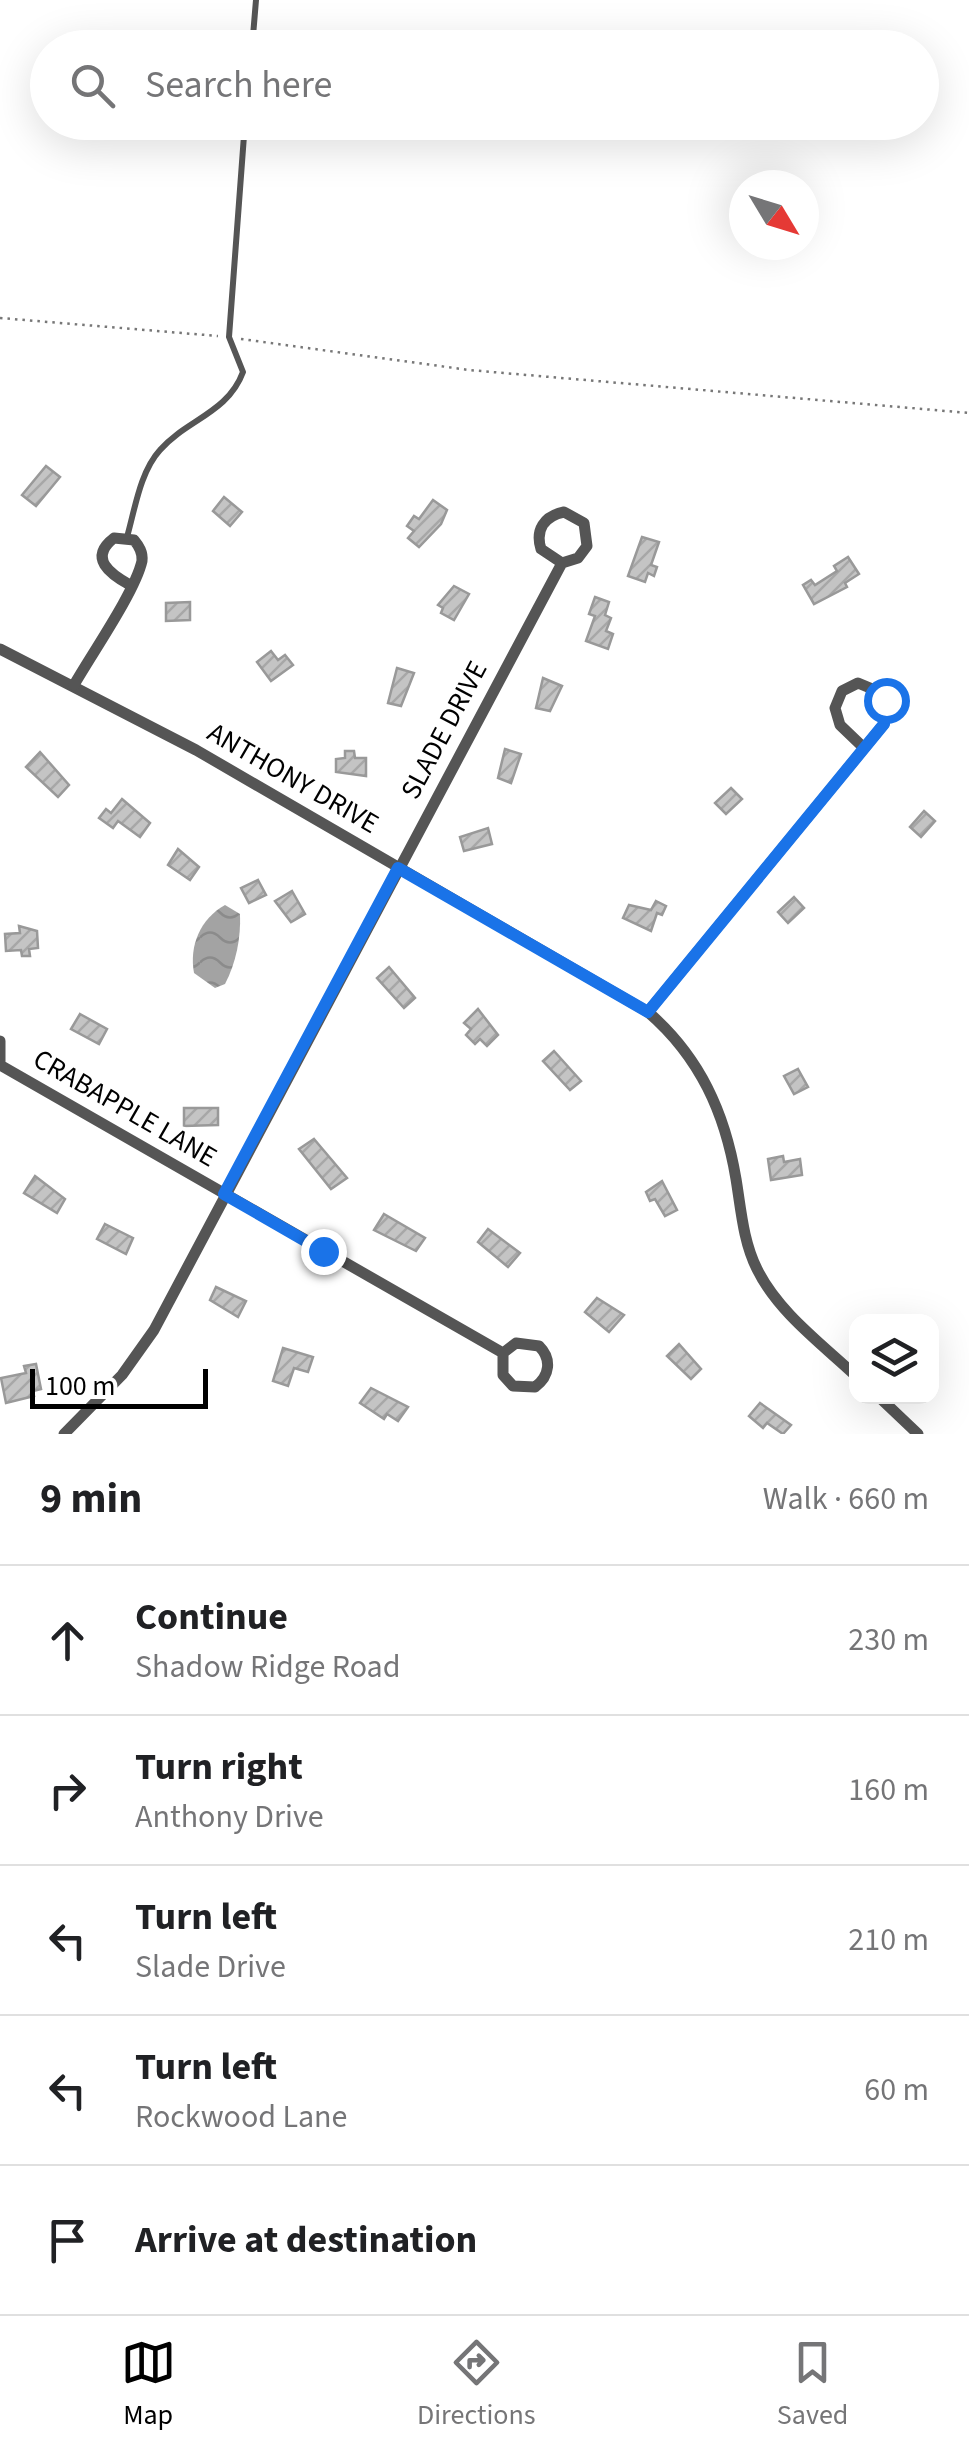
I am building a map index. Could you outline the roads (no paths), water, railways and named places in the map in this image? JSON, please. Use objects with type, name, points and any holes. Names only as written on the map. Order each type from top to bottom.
[{"type":"street","name":"SLADE DRIVE","points":[[64,1434],[139,1353],[562,562],[584,553],[589,538],[579,517],[564,512],[548,518],[539,532],[547,556],[562,562]]},
{"type":"street","points":[[74,685],[130,585],[142,556],[138,544],[127,537],[108,542],[102,561],[109,573],[130,585]]},
{"type":"street","name":"ANTHONY DRIVE","points":[[0,649],[196,750],[648,1012],[694,1063],[720,1110],[748,1245],[764,1282],[780,1304],[849,1369]]},
{"type":"street","points":[[648,1012],[884,724],[888,708],[876,687],[858,683],[842,692],[835,708],[840,726],[864,748]]},
{"type":"street","name":"CRABAPPLE LANE","points":[[0,1041],[0,1063],[504,1353]]},
{"type":"street","points":[[516,1342],[539,1346],[548,1360],[546,1376],[535,1386],[513,1386],[500,1368],[504,1353],[516,1342]]},
{"type":"street","points":[[886,1404],[918,1434]]},
{"type":"lane","points":[[254,30],[256,0]]},
{"type":"lane","points":[[127,537],[142,484],[160,450],[237,389],[243,372],[229,337],[244,140]]},
{"type":"water","points":[[225,905],[240,914],[239,941],[225,984],[215,988],[194,973],[193,953],[203,926]]}]
